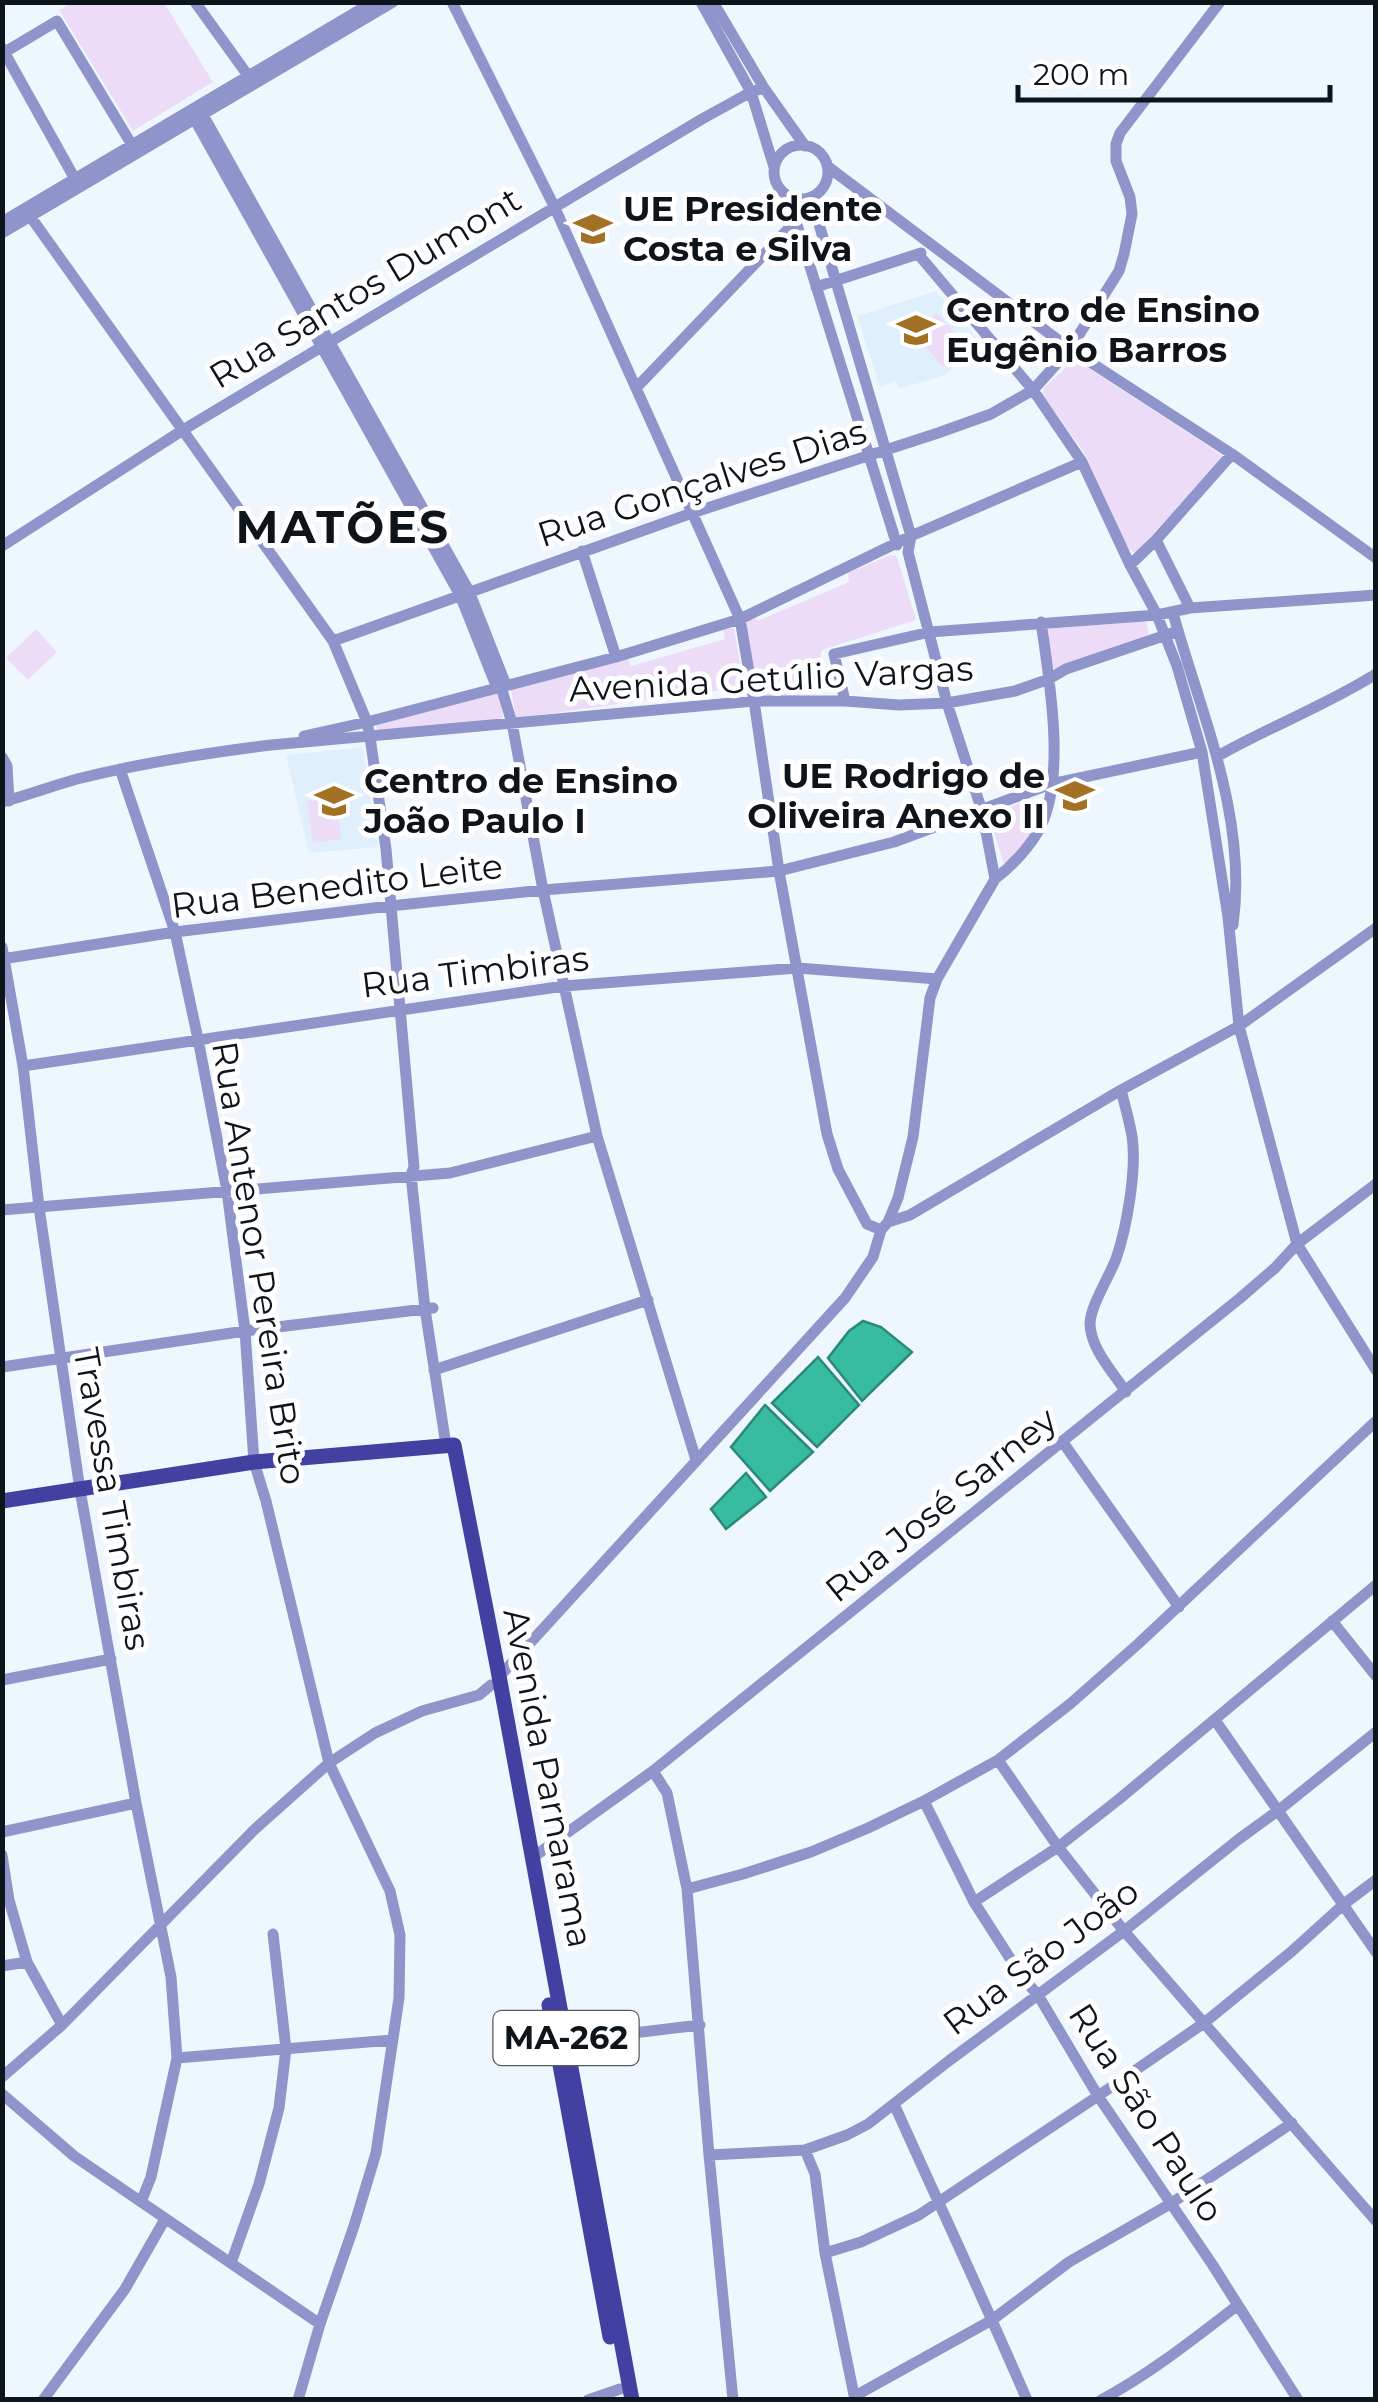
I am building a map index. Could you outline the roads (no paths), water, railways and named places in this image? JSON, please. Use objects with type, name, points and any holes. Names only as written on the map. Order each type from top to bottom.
[{"type":"main road","points":[[2,1502],[254,1462],[450,1445]]},
{"type":"main road","name":"Avenida Parnarama","points":[[450,1445],[626,2393]]},
{"type":"street","points":[[196,2],[252,80]]},
{"type":"street","points":[[252,80],[372,2]]},
{"type":"street","points":[[2,222],[28,212],[393,2]]},
{"type":"street","points":[[452,2],[554,206],[740,619],[779,871],[827,1134],[838,1169],[866,1224],[885,1226],[910,1215],[1239,1026],[1376,928]]},
{"type":"street","points":[[701,2],[757,90],[805,146]]},
{"type":"street","points":[[713,2],[757,90],[776,184],[796,199],[811,197],[818,194],[826,181],[827,166]]},
{"type":"street","name":"Rua Gonçalves Dias","points":[[333,641],[692,513],[991,414],[1033,390],[1070,349],[1118,271],[1130,233],[1130,198],[1116,161],[1120,132],[1220,2]]},
{"type":"street","points":[[75,179],[4,50],[57,21],[134,150]]},
{"type":"street","name":"Rua Santos Dumont","points":[[2,546],[325,344],[757,90]]},
{"type":"street","points":[[196,113],[464,593],[501,686],[512,722],[543,890],[597,1136],[696,1460]]},
{"type":"street","points":[[774,166],[782,153],[796,146],[819,152],[827,166],[1070,349],[1232,454],[1376,558]]},
{"type":"street","points":[[2,233],[75,179],[134,150]]},
{"type":"street","points":[[788,196],[930,632],[947,703],[982,811],[995,880]]},
{"type":"street","points":[[811,197],[911,536]]},
{"type":"street","name":"Avenida Parnarama","points":[[28,212],[333,641],[367,722],[386,848],[428,1309],[450,1445]]},
{"type":"street","points":[[637,387],[795,222]]},
{"type":"street","points":[[816,287],[936,246]]},
{"type":"street","points":[[918,254],[1033,390],[1082,462],[1130,566],[1171,632],[1218,756],[1226,794],[1236,880],[1230,939]]},
{"type":"street","points":[[1130,566],[1232,454]]},
{"type":"street","points":[[2,756],[6,766],[4,802],[120,769],[270,745],[616,657],[740,619],[902,548],[911,536],[1082,462]]},
{"type":"street","points":[[1156,540],[1190,608]]},
{"type":"street","points":[[582,551],[616,657]]},
{"type":"street","points":[[846,701],[834,654],[930,632],[1376,595]]},
{"type":"street","points":[[1172,613],[1177,666],[1202,752],[1239,1026],[1297,1244],[1376,1370]]},
{"type":"street","points":[[2,2078],[62,2025],[254,1830],[329,1763],[376,1733],[422,1712],[480,1695],[494,1674],[845,1298],[873,1257],[898,1198],[913,1136],[930,998],[937,978],[995,880],[1010,868],[1040,827],[1048,804],[1054,731],[1041,622]]},
{"type":"street","name":"Avenida Getúlio Vargas","points":[[270,745],[754,700],[947,703],[1015,691],[1171,632]]},
{"type":"street","points":[[1218,756],[1376,674]]},
{"type":"street","name":"Rua Benedito Leite","points":[[3,955],[390,906],[779,871],[894,842],[1052,784],[1202,752]]},
{"type":"street","name":"Rua Antenor Pereira Brito","points":[[120,769],[175,932],[198,1038],[227,1191],[245,1331],[254,1462],[329,1763],[390,1891],[400,1935],[399,1998],[376,2152],[298,2400]]},
{"type":"street","name":"Travessa Timbiras","points":[[3,955],[23,1066],[80,1490],[171,1977],[177,2058],[151,2177],[141,2202]]},
{"type":"street","name":"Rua Timbiras","points":[[23,1066],[564,986],[798,968],[937,978]]},
{"type":"street","points":[[1122,1090],[1132,1139],[1131,1182],[1120,1247],[1090,1326],[1100,1352],[1126,1392]]},
{"type":"street","points":[[2,1210],[414,1172],[450,1173],[597,1136]]},
{"type":"street","name":"Rua José Sarney","points":[[528,1859],[653,1771],[1126,1392],[1252,1288],[1297,1244],[1376,1184]]},
{"type":"street","points":[[438,1370],[648,1300]]},
{"type":"street","points":[[2,1368],[245,1331],[428,1309]]},
{"type":"street","points":[[687,1889],[811,1852],[924,1801],[998,1760],[1070,1704],[1376,1421]]},
{"type":"street","points":[[1062,1441],[1178,1607]]},
{"type":"street","points":[[974,1902],[1058,1847],[1376,1585]]},
{"type":"street","points":[[1332,1622],[1376,1676]]},
{"type":"street","points":[[2,1680],[111,1658]]},
{"type":"street","points":[[1215,1720],[1376,1952]]},
{"type":"street","name":"Rua São João","points":[[709,2155],[805,2150],[868,2124],[1124,1931],[1376,1732]]},
{"type":"street","points":[[998,1760],[1058,1847],[1124,1931],[1292,2124],[1370,2204],[1376,2221]]},
{"type":"street","points":[[653,1771],[668,1793],[687,1889],[733,2400]]},
{"type":"street","name":"Rua São Paulo","points":[[924,1801],[974,1902],[1298,2400]]},
{"type":"street","points":[[2,1832],[136,1803]]},
{"type":"street","points":[[2,1855],[8,1900],[27,1962],[62,2025]]},
{"type":"street","points":[[824,2254],[905,2223],[1098,2096],[1204,2023],[1376,1880]]},
{"type":"street","points":[[231,2263],[259,2184],[279,2108],[286,2048],[273,1934]]},
{"type":"street","points":[[2,1966],[27,1962]]},
{"type":"street","points":[[561,2042],[700,2025]]},
{"type":"street","points":[[177,2058],[392,2040]]},
{"type":"street","points":[[2,2094],[74,2156],[320,2324]]},
{"type":"street","points":[[894,2104],[1026,2400]]},
{"type":"street","points":[[805,2150],[815,2174],[824,2254],[855,2398],[992,2320],[1069,2262],[1170,2204],[1292,2124]]},
{"type":"street","points":[[43,2400],[125,2290],[165,2219]]},
{"type":"street","points":[[1102,2400],[1196,2338],[1238,2305]]},
{"type":"street","points":[[588,2400],[626,2393]]},
{"type":"place","name":"UE Presidente Costa e Silva","points":[[593,229]]},
{"type":"place","name":"Centro de Ensino Eugênio Barros","points":[[916,330]]},
{"type":"place","name":"UE Rodrigo de Oliveira Anexo II","points":[[1075,796]]},
{"type":"place","name":"Centro de Ensino João Paulo I","points":[[334,801]]},
{"type":"district","name":"MATÕES","points":[[343,527]]}]
